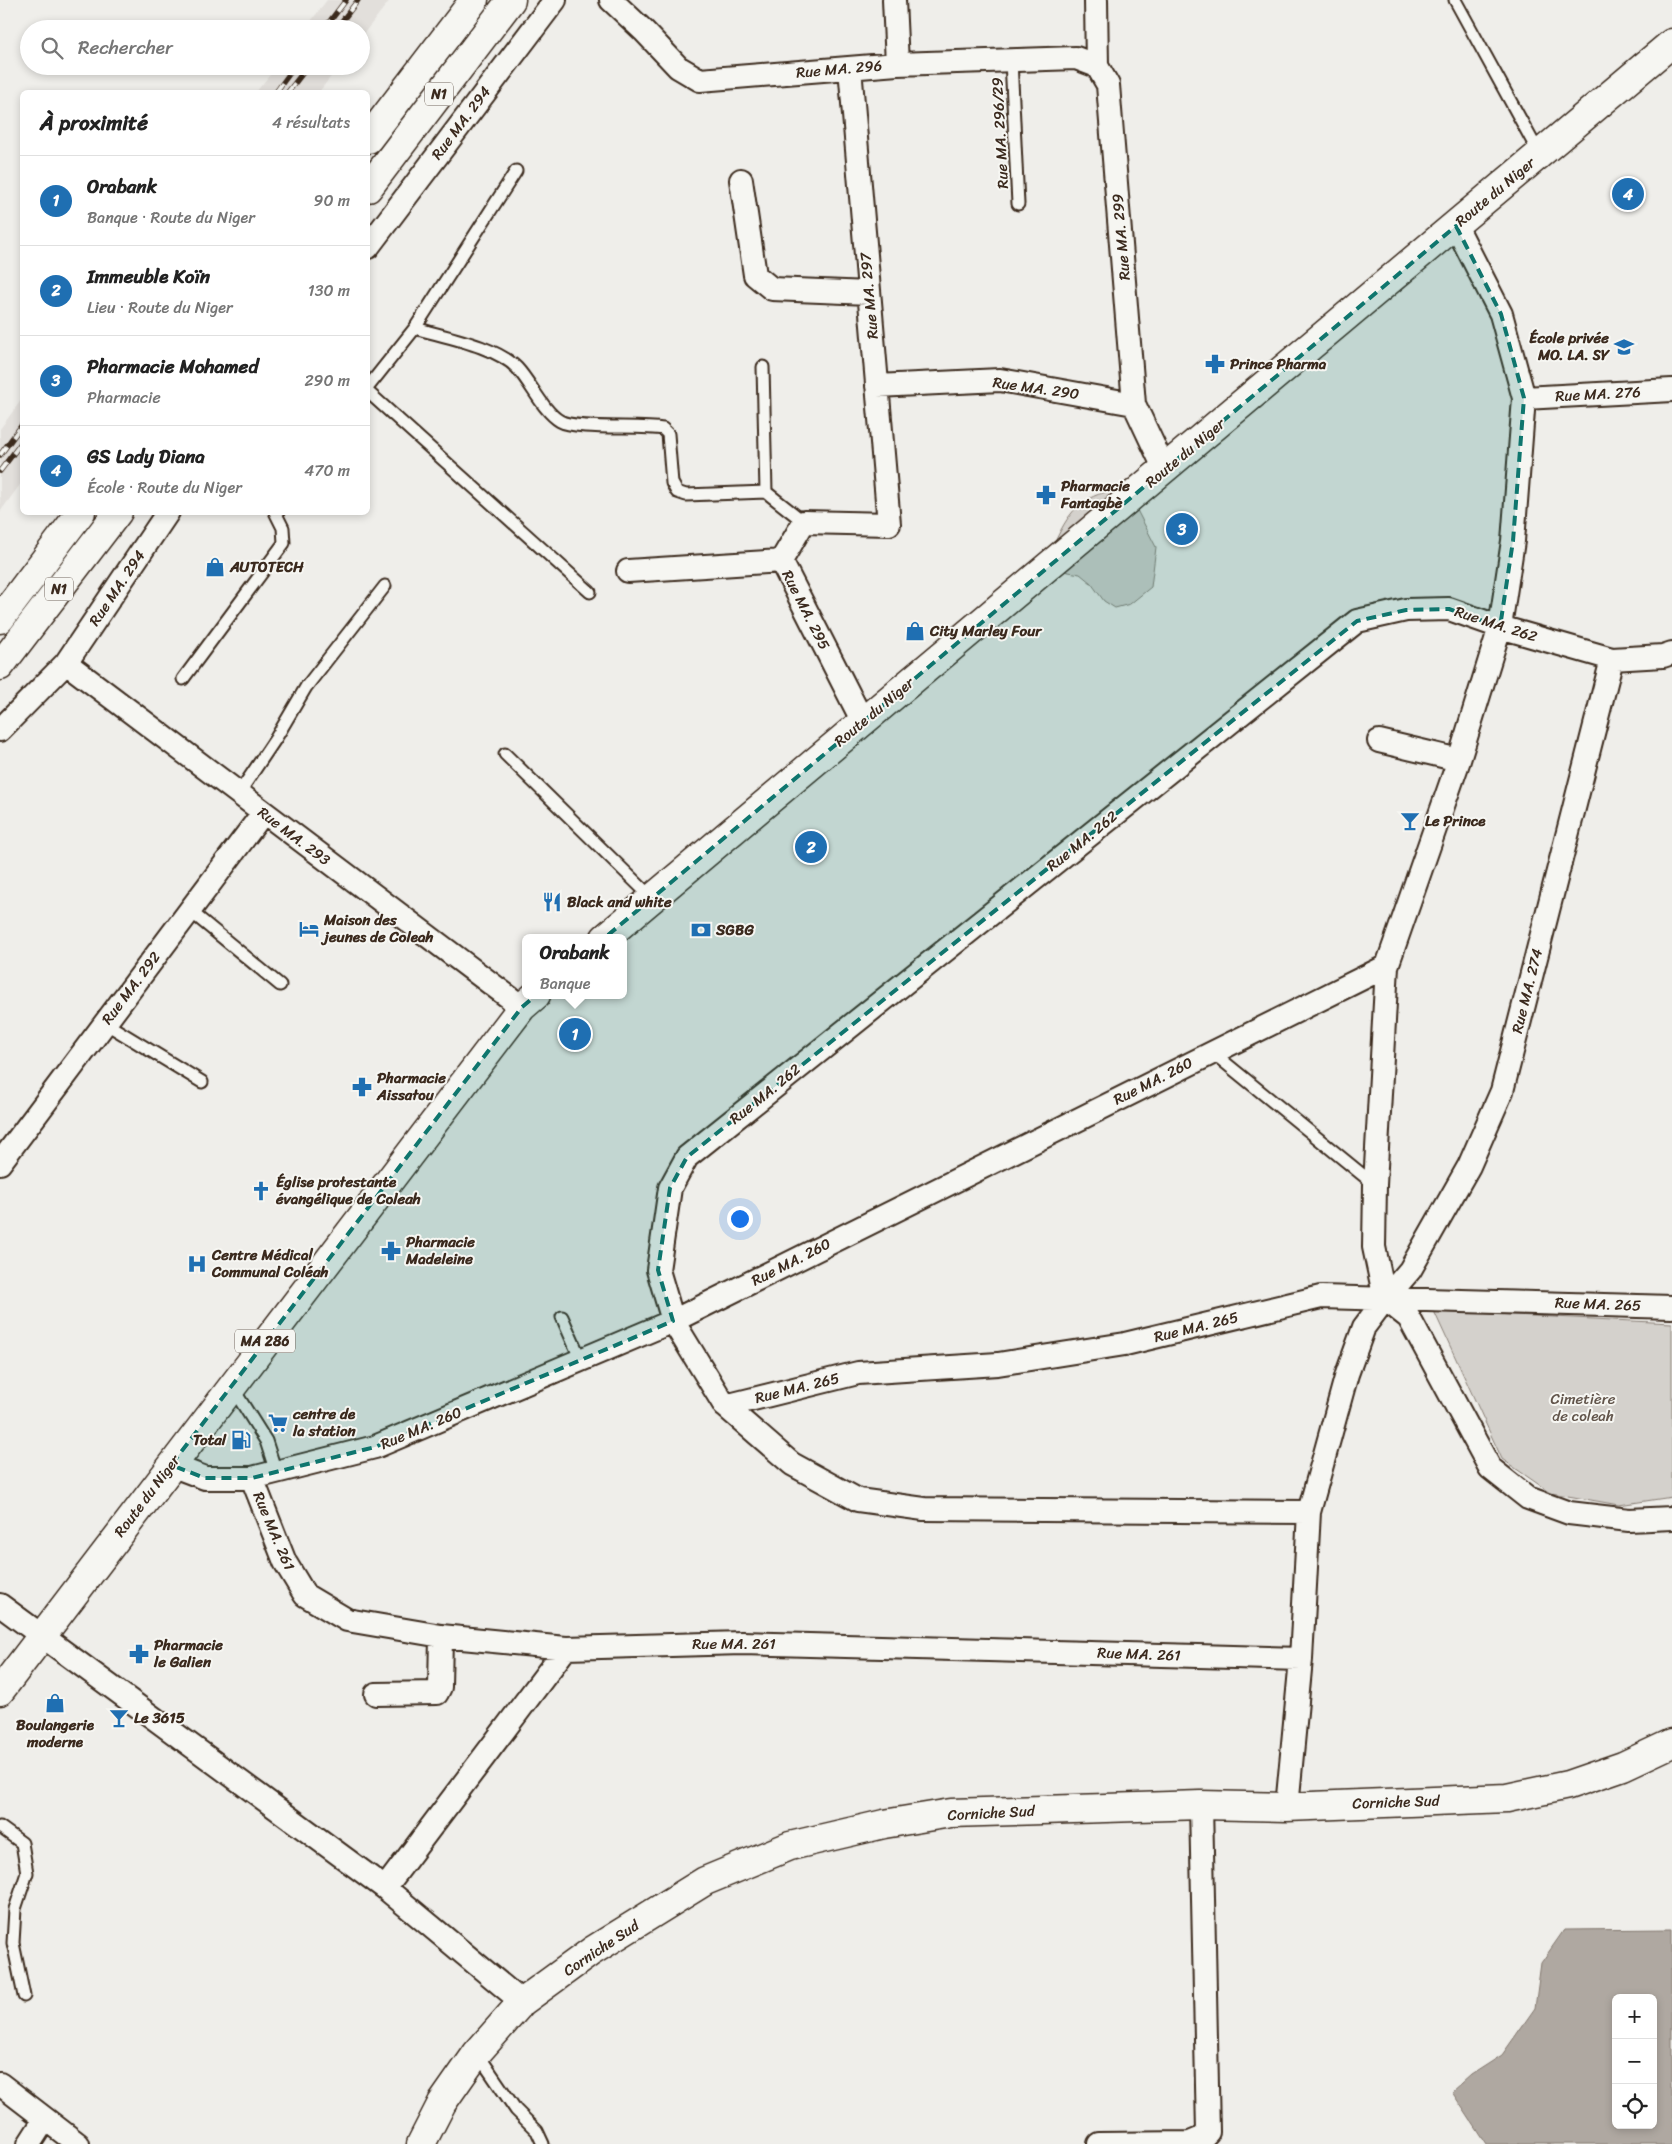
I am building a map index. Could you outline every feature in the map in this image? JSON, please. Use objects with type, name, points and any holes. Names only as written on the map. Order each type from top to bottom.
[{"type":"main road","name":"N1","points":[[370,136],[474,0]]},
{"type":"main road","name":"N1","points":[[370,185],[512,0]]},
{"type":"main road","name":"Route du Niger","points":[[610,934],[1672,43]]},
{"type":"main road","name":"N1","points":[[0,619],[79,515]]},
{"type":"main road","name":"N1","points":[[0,666],[116,515]]},
{"type":"main road","name":"Route du Niger","points":[[0,1691],[231,1385],[529,1001]]},
{"type":"main road","name":"Corniche Sud","points":[[420,2144],[442,2103],[477,2053],[522,2002],[592,1951],[705,1881],[790,1846],[884,1824],[951,1813],[1201,1805],[1287,1807],[1506,1798],[1568,1785],[1623,1766],[1672,1743]]},
{"type":"street","name":"Rue MA. 294","points":[[370,244],[555,0]]},
{"type":"street","name":"Rue MA. 296","points":[[610,0],[644,31],[678,67],[700,80],[897,64],[1076,58],[1097,66]]},
{"type":"street","points":[[894,0],[897,64]]},
{"type":"street","name":"Rue MA. 299","points":[[1096,0],[1097,66],[1108,85],[1134,404],[1165,470]]},
{"type":"street","name":"Rue MA. 297","points":[[804,522],[890,524],[850,68]]},
{"type":"street","points":[[741,180],[754,275],[764,284],[772,289],[869,293]]},
{"type":"street","points":[[1456,226],[1501,314],[1524,398],[1513,541],[1500,627],[1459,760],[1387,966],[1375,1185],[1374,1247],[1386,1299],[1409,1318],[1490,1468],[1528,1498],[1570,1513],[1629,1520],[1672,1518]]},
{"type":"street","name":"Rue MA. 290","points":[[877,386],[1000,380],[1134,404]]},
{"type":"street","name":"Rue MA. 276","points":[[1524,398],[1672,390]]},
{"type":"street","name":"Rue MA. 294","points":[[2,722],[66,663],[166,515]]},
{"type":"street","name":"Rue MA. 295","points":[[804,522],[781,561],[863,722]]},
{"type":"street","points":[[628,572],[781,561]]},
{"type":"street","name":"Rue MA. 262","points":[[1309,1512],[924,1509],[858,1500],[792,1464],[725,1406],[673,1321],[658,1270],[670,1188],[687,1157],[1357,621],[1406,610],[1449,609],[1500,627],[1612,659],[1662,656],[1672,653]]},
{"type":"street","name":"Rue MA. 274","points":[[1287,1807],[1302,1659],[1309,1512],[1347,1374],[1364,1327],[1410,1270],[1469,1166],[1502,1090],[1612,659]]},
{"type":"street","name":"Rue MA. 293","points":[[66,663],[263,813],[522,996]]},
{"type":"street","points":[[1379,741],[1459,760]]},
{"type":"street","name":"Rue MA. 292","points":[[0,1163],[263,813]]},
{"type":"street","name":"Rue MA. 260","points":[[171,1465],[205,1478],[252,1478],[375,1447],[673,1321],[1387,966]]},
{"type":"street","name":"Rue MA. 265","points":[[725,1406],[858,1373],[998,1364],[1125,1344],[1321,1297],[1672,1307]]},
{"type":"street","name":"Rue MA. 261","points":[[252,1478],[285,1562],[305,1595],[347,1620],[441,1636],[566,1648],[742,1643],[1302,1659]]},
{"type":"street","points":[[0,1605],[385,1888],[522,2002]]},
{"type":"street","points":[[376,1694],[437,1693],[440,1687],[441,1636]]},
{"type":"street","points":[[385,1888],[566,1648]]},
{"type":"street","points":[[1099,2144],[1190,2143],[1202,2138],[1208,2132],[1201,1805]]},
{"type":"street","points":[[0,2084],[78,2144]]},
{"type":"street","points":[[29,2144],[45,2119]]},
{"type":"lane","points":[[1455,0],[1540,154]]},
{"type":"lane","name":"Rue MA. 296/29","points":[[1011,60],[1018,204]]},
{"type":"lane","points":[[370,386],[416,328],[516,171]]},
{"type":"lane","points":[[416,328],[497,354],[516,367],[543,403],[561,422],[579,425],[663,429],[668,434],[672,483],[676,492],[686,494],[766,492],[804,522]]},
{"type":"lane","points":[[763,367],[766,492]]},
{"type":"lane","points":[[370,394],[590,592]]},
{"type":"lane","points":[[183,679],[284,543],[283,528],[276,515]]},
{"type":"lane","points":[[239,793],[276,738],[306,687],[385,586]]},
{"type":"lane","points":[[505,754],[652,898]]},
{"type":"lane","points":[[189,910],[280,985]]},
{"type":"lane","points":[[105,1023],[202,1082]]},
{"type":"lane","points":[[1212,1052],[1375,1185]]},
{"type":"lane","points":[[562,1317],[581,1360]]},
{"type":"lane","points":[[231,1385],[266,1441],[276,1472]]},
{"type":"lane","points":[[0,1827],[22,1843],[27,1873],[15,1909],[13,1944],[24,1996]]},
{"type":"lane","points":[[477,2053],[516,2110],[537,2131],[543,2144]]},
{"type":"highlighted area","points":[[1456,226],[1501,314],[1524,398],[1513,541],[1500,627],[1449,609],[1406,610],[1357,621],[687,1157],[670,1188],[658,1270],[673,1321],[375,1447],[252,1478],[205,1478],[171,1465],[522,1007]]},
{"type":"shaded area","points":[[327,0],[390,0],[370,26],[370,20],[312,20]]},
{"type":"shaded area","points":[[270,75],[332,75],[321,90],[258,90]]},
{"type":"shaded area","points":[[20,402],[20,485],[0,512],[0,429]]},
{"type":"shaded area","points":[[1672,1929],[1672,2144],[1486,2144],[1452,2092],[1471,2075],[1502,2055],[1535,2008],[1541,1963],[1564,1930]]},
{"type":"green space","points":[[1125,487],[1156,547],[1151,587],[1130,604],[1115,608],[1104,601],[1091,583],[1080,574],[1063,571],[1054,544],[1067,520],[1080,504],[1099,494]]},
{"type":"green space","name":"Cimetière de coleah","points":[[1434,1311],[1672,1323],[1672,1497],[1619,1505],[1551,1493],[1502,1459]]},
{"type":"railway","points":[[331,20],[346,0]]},
{"type":"railway","points":[[343,20],[358,0]]},
{"type":"railway","points":[[277,90],[288,75]]},
{"type":"railway","points":[[290,90],[301,75]]},
{"type":"railway","points":[[0,455],[20,428]]},
{"type":"railway","points":[[0,471],[20,445]]},
{"type":"place","name":"GS Lady Diana","points":[[1628,194]]},
{"type":"place","name":"École privée MO. LA. SY","points":[[1624,347]]},
{"type":"place","name":"Prince Pharma","points":[[1215,364]]},
{"type":"place","name":"Pharmacie Fantagbè","points":[[1046,495]]},
{"type":"place","name":"Pharmacie Mohamed","points":[[1182,529]]},
{"type":"place","name":"AUTOTECH","points":[[215,567]]},
{"type":"place","name":"City Marley Four","points":[[915,631]]},
{"type":"place","name":"Le Prince","points":[[1410,821]]},
{"type":"place","name":"Immeuble Koïn","points":[[811,847]]},
{"type":"place","name":"Black and white","points":[[552,902]]},
{"type":"place","name":"Maison des jeunes de Coleah","points":[[309,929]]},
{"type":"place","name":"SGBG","points":[[701,930]]},
{"type":"place","name":"Orabank","points":[[575,1034]]},
{"type":"place","name":"Pharmacie Aissatou","points":[[362,1087]]},
{"type":"place","name":"Église protestante évangélique de Coleah","points":[[261,1191]]},
{"type":"place","name":"Pharmacie Madeleine","points":[[391,1251]]},
{"type":"place","name":"Centre Médical Communal Coléah","points":[[197,1264]]},
{"type":"place","name":"centre de la station","points":[[278,1423]]},
{"type":"place","name":"Total","points":[[241,1440]]},
{"type":"place","name":"Pharmacie le Galien","points":[[139,1654]]},
{"type":"place","name":"Boulangerie moderne","points":[[55,1703]]},
{"type":"place","name":"Le 3615","points":[[119,1718]]}]
